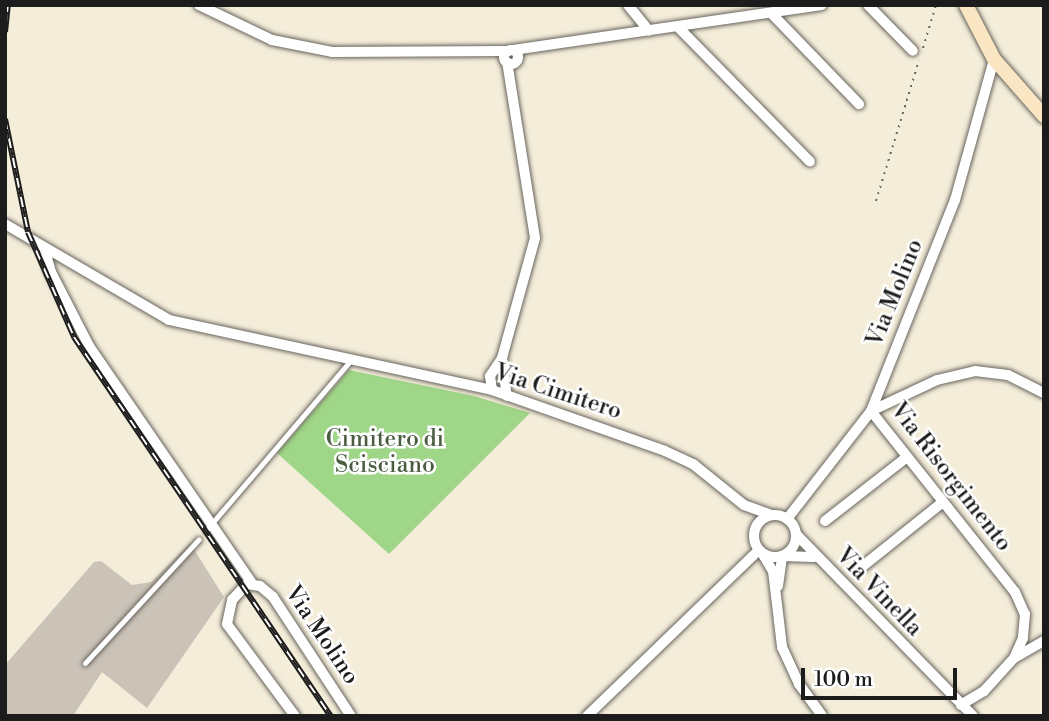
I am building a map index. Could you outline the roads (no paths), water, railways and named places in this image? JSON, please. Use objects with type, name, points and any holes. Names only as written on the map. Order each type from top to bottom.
[{"type":"street","points":[[199,5],[272,40],[332,52],[486,54],[511,58],[537,48],[773,15],[822,5]]},
{"type":"street","points":[[628,5],[649,31]]},
{"type":"street","points":[[869,5],[913,51]]},
{"type":"street","points":[[966,5],[994,59],[1044,116]]},
{"type":"street","points":[[773,15],[859,104]]},
{"type":"street","points":[[679,27],[810,162]]},
{"type":"street","points":[[492,390],[490,376],[502,358],[535,238],[511,58]]},
{"type":"street","name":"Via Molino","points":[[787,519],[871,411],[955,200],[994,59]]},
{"type":"street","name":"Via Cimitero","points":[[5,224],[45,250],[169,320],[492,390],[638,440],[693,464],[737,499]]},
{"type":"street","points":[[45,250],[51,272],[89,346],[209,528],[252,583]]},
{"type":"street","points":[[502,358],[507,396]]},
{"type":"street","points":[[461,385],[495,368]]},
{"type":"street","name":"Via Risorgimento","points":[[984,691],[1014,658],[1026,625],[1022,603],[871,411],[937,380],[975,372],[1008,375],[1044,393]]},
{"type":"street","points":[[825,521],[907,457]]},
{"type":"street","points":[[737,499],[787,519],[796,534],[793,547],[782,556],[775,603]]},
{"type":"street","points":[[737,499],[761,551],[773,570],[775,603],[789,666],[822,716]]},
{"type":"street","points":[[863,566],[943,502]]},
{"type":"street","points":[[754,534],[760,521],[772,515]]},
{"type":"street","name":"Via Vinella","points":[[796,534],[814,557],[975,716]]},
{"type":"street","points":[[761,551],[782,556],[814,557]]},
{"type":"street","points":[[587,716],[761,551]]},
{"type":"street","name":"Via Molino","points":[[296,716],[227,624],[236,593],[252,583],[273,597],[351,716]]},
{"type":"street","points":[[1014,658],[1044,641]]},
{"type":"street","points":[[961,705],[984,691]]},
{"type":"street","points":[[975,716],[984,691]]},
{"type":"lane","points":[[209,528],[350,361]]},
{"type":"lane","points":[[86,663],[199,539]]},
{"type":"railway","points":[[5,32],[8,5]]},
{"type":"railway","points":[[5,119],[28,232],[74,337],[331,716]]},
{"type":"park label","name":"Cimitero di Scisciano","points":[[385,452]]}]
